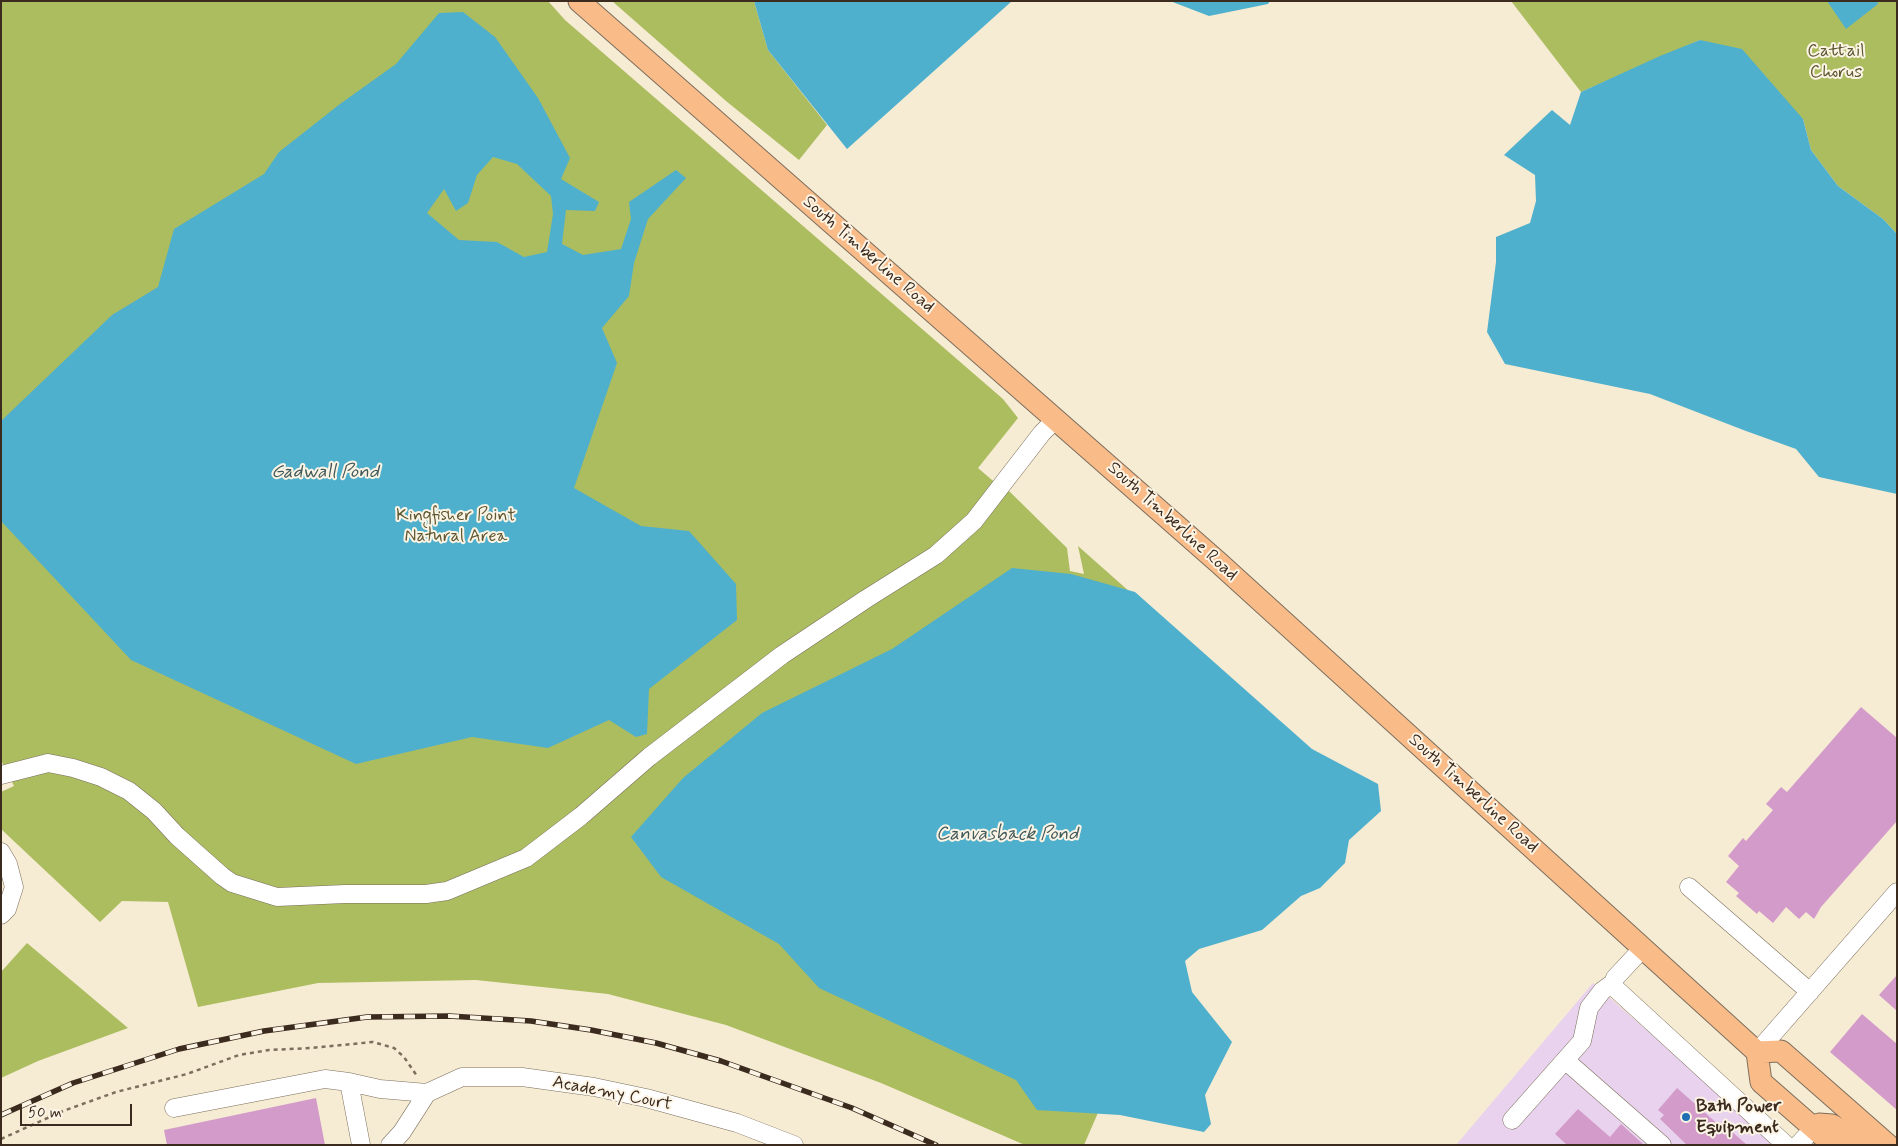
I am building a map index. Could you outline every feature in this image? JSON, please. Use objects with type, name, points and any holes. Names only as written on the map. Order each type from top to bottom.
[{"type":"main road","name":"South Timberline Road","points":[[579,1],[1226,570],[1757,1052]]},
{"type":"main road","points":[[1833,1145],[1760,1082],[1757,1052],[1781,1051],[1888,1145]]},
{"type":"main road","points":[[1814,1128],[1819,1124],[1832,1125],[1865,1145]]},
{"type":"street","points":[[1,775],[48,763],[73,768],[101,777],[129,791],[154,811],[177,836],[227,880],[278,897],[345,894],[426,894],[447,891],[526,858],[581,816],[649,757],[782,655],[936,555],[974,521],[1042,433],[1056,419]]},
{"type":"street","points":[[1,852],[8,864],[14,887],[7,909],[1,915]]},
{"type":"street","points":[[1689,887],[1810,992]]},
{"type":"street","points":[[1757,1052],[1895,898]]},
{"type":"street","points":[[1512,1120],[1582,1042],[1589,1008],[1602,991],[1613,984],[1615,978],[1642,948]]},
{"type":"street","points":[[1613,984],[1616,990],[1786,1145]]},
{"type":"street","points":[[1565,1060],[1662,1145]]},
{"type":"street","name":"Academy Court","points":[[427,1093],[462,1078],[522,1078],[594,1087],[646,1098],[737,1123],[794,1145]]},
{"type":"street","points":[[174,1108],[325,1079],[380,1089],[427,1093],[402,1132],[390,1145]]},
{"type":"street","points":[[349,1082],[360,1145]]},
{"type":"street","points":[[1798,1145],[1814,1128]]},
{"type":"path","points":[[1,1138],[63,1111],[116,1092],[187,1074],[239,1055],[268,1050],[372,1042],[394,1048],[404,1057],[427,1093]]},
{"type":"shaded area","points":[[1593,983],[1777,1145],[1456,1145]]},
{"type":"green space","name":"Kingfisher Point Natural Area","points":[[1,1],[548,1],[565,20],[1003,399],[1018,418],[978,468],[1010,492],[1067,548],[1070,571],[1084,574],[1078,546],[1350,787],[1172,942],[1084,1145],[1025,1145],[881,1083],[726,1025],[608,994],[476,980],[318,983],[198,1007],[168,902],[122,901],[100,922],[1,829],[1,792],[14,786],[1,760]]},
{"type":"green space","points":[[612,1],[754,1],[768,50],[827,125],[799,160],[726,101]]},
{"type":"green space","name":"Cattail Chorus","points":[[1511,1],[1897,1],[1897,234],[1883,219],[1838,186],[1811,150],[1803,119],[1700,40],[1581,92]]},
{"type":"green space","points":[[27,943],[128,1028],[38,1061],[1,1078],[1,972]]},
{"type":"water","points":[[754,1],[1012,1],[847,149],[768,50]]},
{"type":"water","points":[[1170,1],[1270,1],[1268,4],[1209,16]]},
{"type":"water","points":[[1827,1],[1877,1],[1878,4],[1846,29]]},
{"type":"water","name":"Gadwall Pond","points":[[463,12],[495,37],[538,98],[570,158],[561,179],[599,202],[595,211],[566,210],[562,244],[583,255],[621,249],[631,219],[629,202],[676,170],[686,178],[648,219],[634,263],[629,296],[602,328],[617,363],[574,488],[641,526],[689,531],[736,584],[737,620],[649,689],[647,734],[636,737],[609,720],[548,748],[472,737],[356,764],[131,660],[1,521],[1,421],[112,315],[158,287],[174,229],[264,174],[279,152],[340,104],[396,64],[439,13]],"holes":[[[493,157],[517,164],[551,196],[553,214],[547,252],[524,257],[497,242],[459,240],[427,213],[444,189],[456,211],[468,203],[477,175]]]},
{"type":"water","points":[[1700,40],[1742,49],[1803,119],[1811,150],[1838,186],[1883,219],[1897,234],[1897,494],[1819,477],[1796,449],[1650,394],[1505,364],[1487,332],[1496,262],[1496,237],[1530,223],[1536,201],[1535,175],[1504,155],[1552,110],[1570,125],[1581,92]]},
{"type":"water","name":"Canvasback Pond","points":[[1012,568],[1071,574],[1135,592],[1312,749],[1378,784],[1381,811],[1349,840],[1345,863],[1320,888],[1301,896],[1262,930],[1199,949],[1185,961],[1192,992],[1232,1042],[1205,1095],[1211,1124],[1204,1132],[1120,1115],[1037,1110],[1016,1080],[819,988],[779,944],[661,877],[631,837],[683,778],[762,713],[892,649]]},
{"type":"building","points":[[1861,707],[1897,738],[1897,821],[1821,907],[1814,919],[1806,912],[1799,919],[1786,907],[1773,923],[1759,911],[1757,914],[1736,896],[1739,893],[1726,882],[1739,866],[1728,856],[1743,838],[1746,841],[1773,810],[1766,804],[1781,787],[1787,792]]},
{"type":"building","points":[[1897,975],[1897,1011],[1879,995]]},
{"type":"building","points":[[1862,1014],[1897,1044],[1897,1110],[1830,1052]]},
{"type":"building","name":"Bath Power Equipment","points":[[1677,1088],[1720,1126],[1722,1123],[1747,1145],[1687,1145],[1660,1119],[1664,1115],[1658,1110]]},
{"type":"building","points":[[316,1098],[325,1145],[167,1145],[164,1130]]},
{"type":"building","points":[[1578,1109],[1610,1137],[1621,1124],[1644,1145],[1567,1145],[1555,1134]]},
{"type":"railway","points":[[1,1115],[73,1083],[179,1049],[264,1031],[367,1017],[449,1016],[531,1021],[591,1030],[656,1043],[721,1061],[852,1108],[936,1145]]},
{"type":"place","name":"Bath Power Equipment","points":[[1686,1117]]}]
